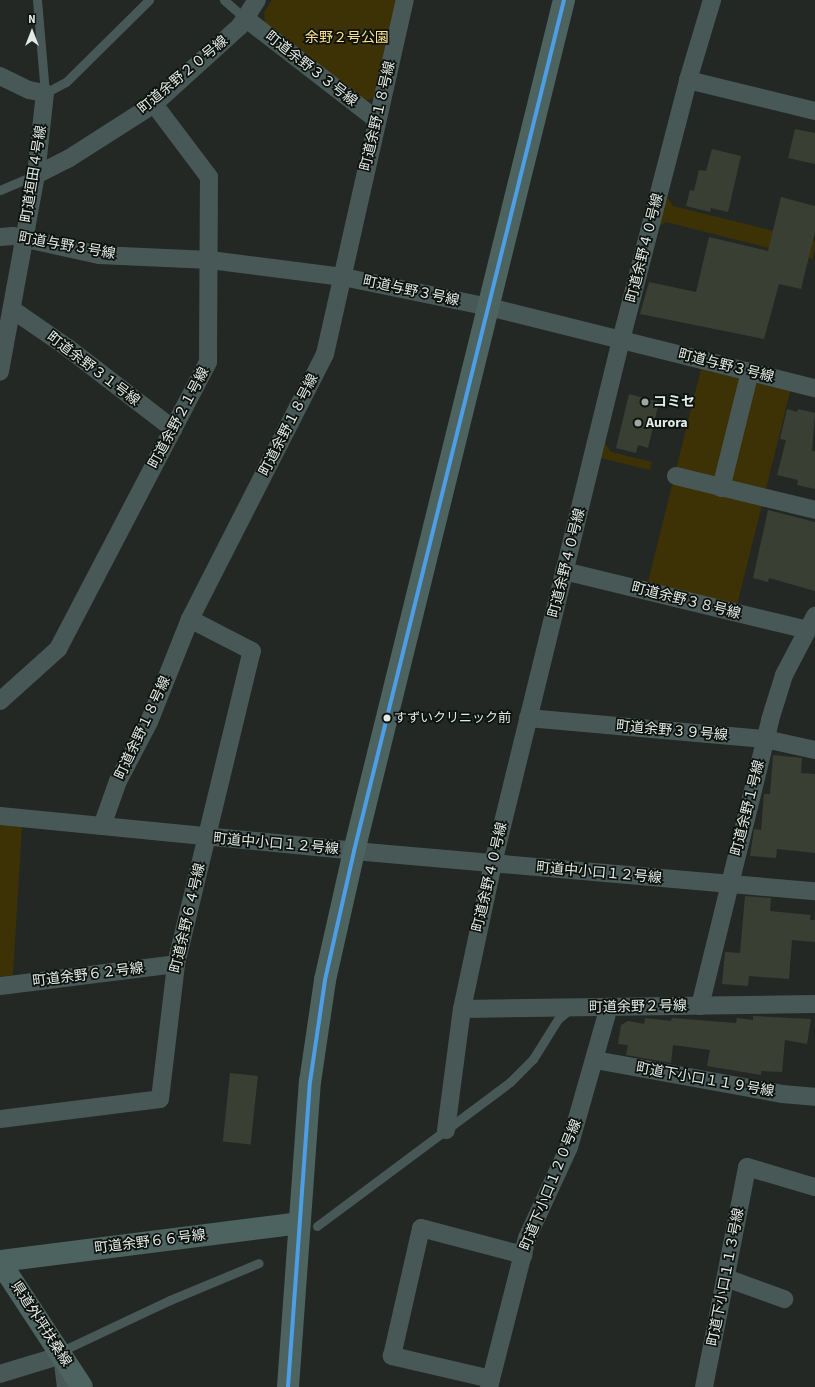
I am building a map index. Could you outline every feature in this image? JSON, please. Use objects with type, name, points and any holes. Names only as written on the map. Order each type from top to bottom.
[{"type":"street","name":"町道余野２０号線","points":[[36,175],[68,159],[154,104],[240,26],[257,0]]},
{"type":"street","name":"町道余野１８号線","points":[[102,826],[118,781],[149,722],[190,619],[325,354],[405,0]]},
{"type":"street","points":[[288,1387],[308,1225],[310,1082],[325,980],[354,851],[564,0]]},
{"type":"street","name":"町道余野４０号線","points":[[446,1130],[462,1010],[493,863],[621,340],[688,80],[712,0]]},
{"type":"street","name":"町道余野３３号線","points":[[245,18],[377,120]]},
{"type":"street","points":[[0,76],[29,90],[45,93]]},
{"type":"street","points":[[688,80],[815,111]]},
{"type":"street","name":"町道垣田４号線","points":[[0,372],[36,175],[45,93]]},
{"type":"street","name":"町道余野２１号線","points":[[0,701],[58,650],[208,362],[210,260],[209,177],[154,104]]},
{"type":"street","name":"町道与野３号線","points":[[0,237],[24,239],[99,255],[210,260],[343,277],[489,307],[815,388]]},
{"type":"street","name":"町道余野３１号線","points":[[12,310],[68,348],[173,429]]},
{"type":"street","points":[[722,488],[750,372]]},
{"type":"street","points":[[676,476],[815,510]]},
{"type":"street","name":"町道余野３８号線","points":[[564,571],[811,623]]},
{"type":"street","name":"町道余野６４号線","points":[[0,1119],[160,1099],[176,964],[252,651],[190,619]]},
{"type":"street","name":"町道余野１号線","points":[[700,1006],[765,739],[784,675],[811,623]]},
{"type":"street","name":"町道余野３９号線","points":[[528,718],[765,739],[815,750]]},
{"type":"street","name":"町道中小口１２号線","points":[[0,816],[354,851],[815,891]]},
{"type":"street","name":"町道余野６２号線","points":[[0,986],[176,964]]},
{"type":"street","name":"町道余野２号線","points":[[462,1010],[815,1004]]},
{"type":"street","name":"町道下小口１２０号線","points":[[490,1383],[527,1238],[569,1147],[609,1007]]},
{"type":"street","name":"町道下小口１１９号線","points":[[595,1060],[782,1094],[815,1096]]},
{"type":"street","name":"町道下小口１１３号線","points":[[704,1387],[747,1167],[815,1187]]},
{"type":"street","name":"町道余野６６号線","points":[[0,1261],[308,1225]]},
{"type":"street","points":[[490,1383],[392,1356],[421,1228],[523,1255]]},
{"type":"street","name":"県道外坪扶桑線","points":[[0,1261],[82,1387]]},
{"type":"street","points":[[726,1278],[784,1299]]},
{"type":"street","points":[[0,1374],[62,1355],[66,1387]]},
{"type":"lane","points":[[37,0],[45,93],[66,82],[149,0]]},
{"type":"lane","points":[[224,0],[245,18]]},
{"type":"lane","points":[[0,190],[36,175]]},
{"type":"lane","points":[[308,1225],[446,1130],[522,1071],[558,1019],[572,1008]]},
{"type":"lane","points":[[62,1355],[68,1348],[170,1300],[259,1263]]},
{"type":"green space","name":"余野２号公園","points":[[272,0],[396,0],[374,98],[365,101],[265,23],[264,12]]},
{"type":"green space","points":[[666,195],[673,206],[815,241],[813,259],[666,222],[658,227]]},
{"type":"green space","points":[[701,369],[790,391],[737,605],[648,582]]},
{"type":"green space","points":[[605,443],[611,452],[652,462],[650,470],[601,458]]},
{"type":"green space","points":[[0,825],[22,827],[13,975],[0,977]]},
{"type":"building","points":[[795,129],[815,133],[815,164],[788,158]]},
{"type":"building","points":[[712,149],[741,156],[728,212],[711,208],[710,212],[686,206],[690,190],[694,191],[699,170],[706,171]]},
{"type":"building","points":[[781,197],[815,206],[815,232],[801,289],[779,284],[764,339],[640,314],[649,282],[696,292],[709,237],[768,251]]},
{"type":"building","name":"Aurora","points":[[629,394],[659,402],[648,448],[638,445],[636,453],[616,448]]},
{"type":"building","points":[[787,409],[797,412],[798,409],[815,413],[812,451],[815,451],[815,489],[797,485],[798,480],[777,475],[786,440],[780,439]]},
{"type":"building","points":[[768,510],[815,522],[815,591],[769,578],[768,582],[753,578]]},
{"type":"building","points":[[773,755],[802,758],[801,773],[815,774],[815,853],[777,849],[776,858],[750,856],[754,829],[761,830],[764,794],[770,794]]},
{"type":"building","points":[[745,896],[771,898],[770,911],[811,915],[810,920],[815,920],[815,942],[792,940],[789,979],[749,976],[748,986],[722,984],[725,952],[740,953]]},
{"type":"building","points":[[753,1016],[811,1019],[807,1044],[785,1040],[782,1072],[761,1071],[761,1075],[707,1066],[710,1050],[673,1045],[671,1063],[626,1055],[628,1045],[618,1044],[621,1025],[628,1021],[644,1024],[645,1018],[671,1021],[672,1018],[736,1023],[737,1018],[753,1020]]},
{"type":"building","points":[[230,1073],[258,1076],[251,1145],[223,1142]]},
{"type":"transit line","points":[[288,1387],[310,1082],[325,980],[354,851],[564,0]]},
{"type":"place","name":"コミセ","points":[[645,402]]},
{"type":"place","name":"Aurora","points":[[638,423]]},
{"type":"place","name":"すずいクリニック前","points":[[387,718]]}]
